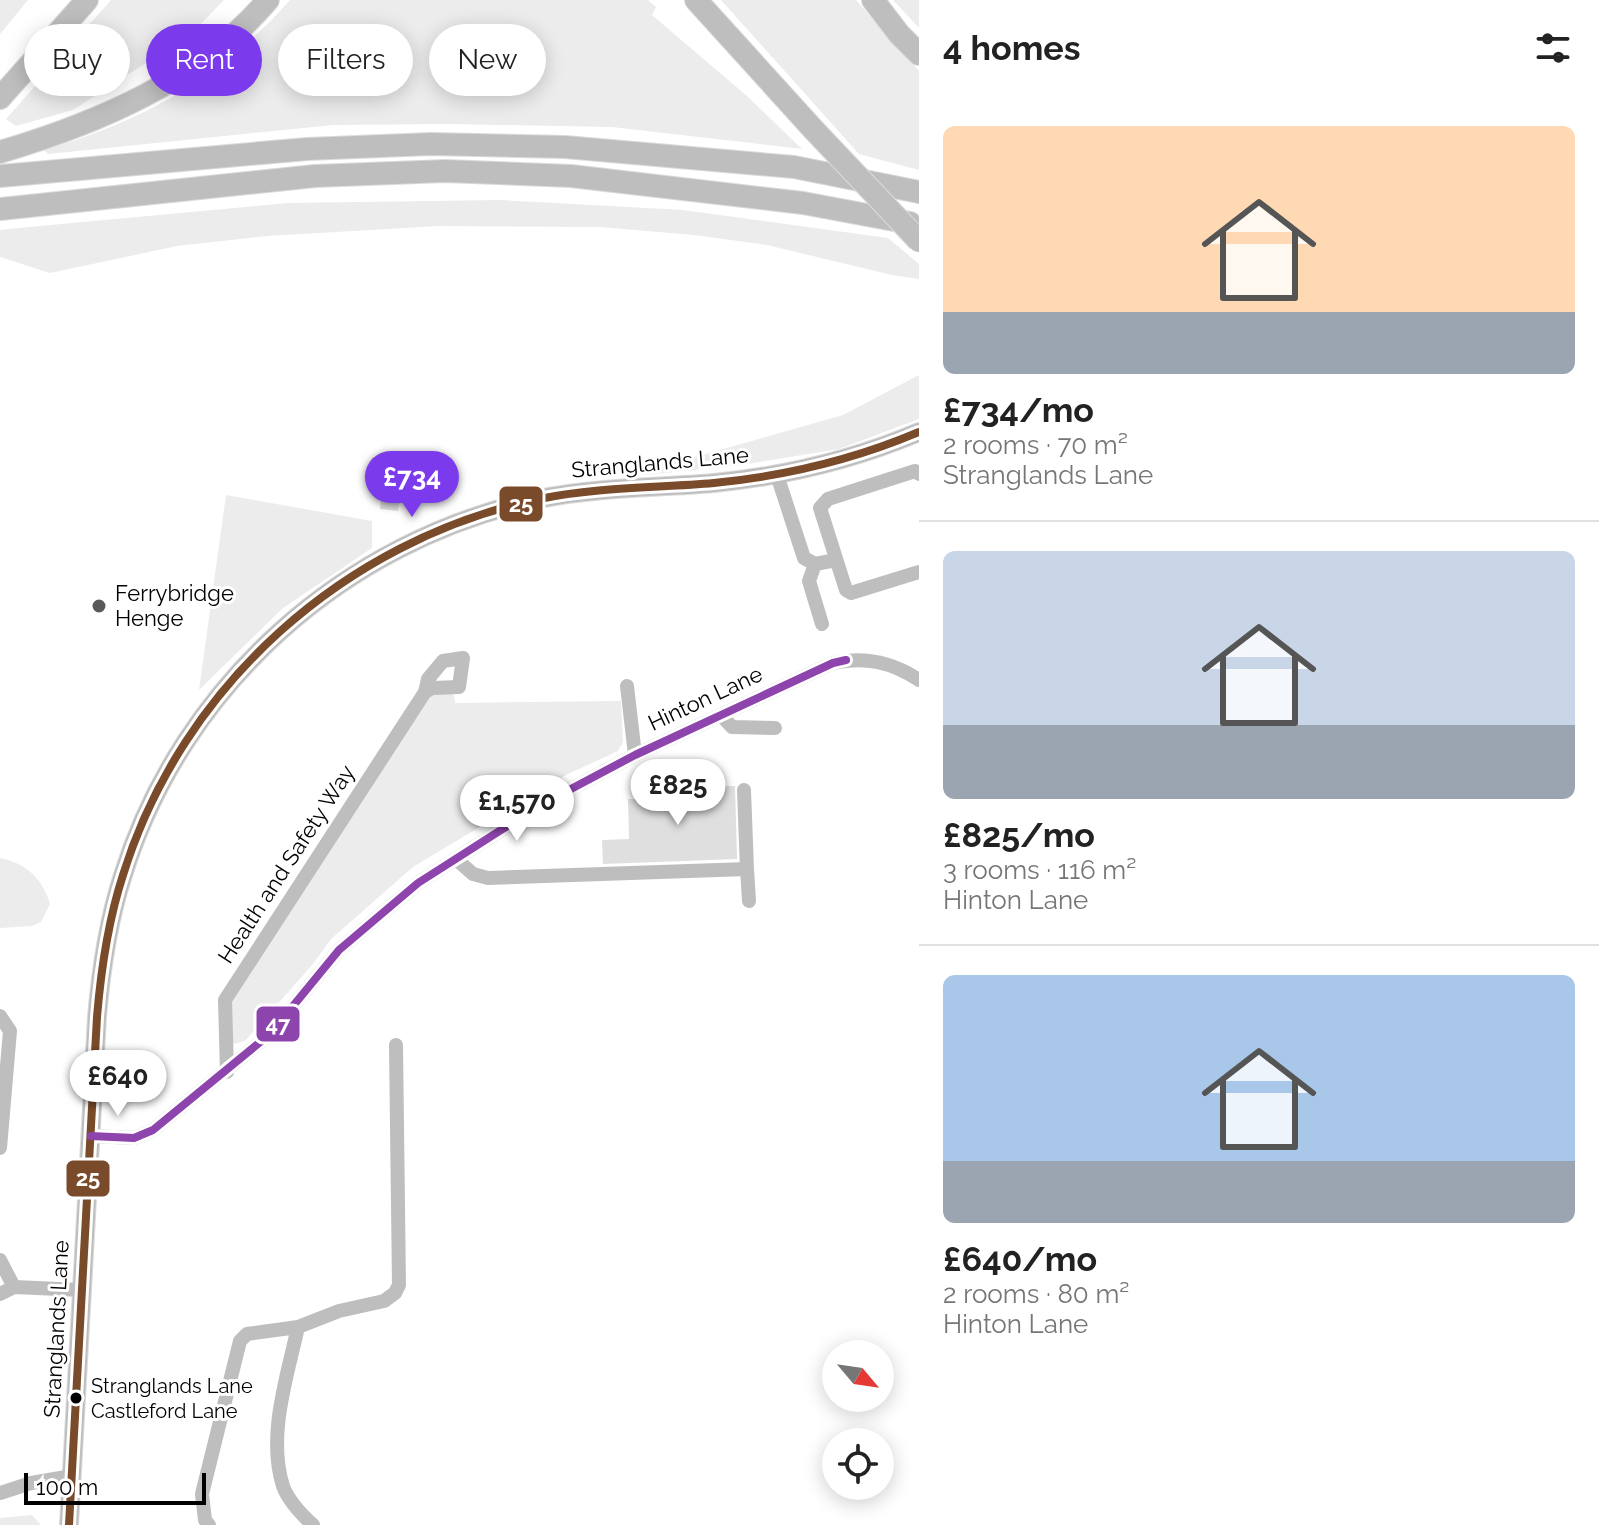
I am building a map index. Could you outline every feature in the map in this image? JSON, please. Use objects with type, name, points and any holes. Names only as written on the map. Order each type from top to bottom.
[{"type":"highway","points":[[0,98],[87,0]]},
{"type":"highway","points":[[0,152],[59,133],[157,89],[231,37],[268,0]]},
{"type":"highway","points":[[683,0],[729,40]]},
{"type":"highway","points":[[696,0],[729,40],[919,241]]},
{"type":"highway","points":[[873,0],[919,54]]},
{"type":"highway","points":[[0,176],[307,149],[431,144],[565,147],[794,167],[919,192]]},
{"type":"highway","points":[[0,209],[315,176],[445,171],[571,176],[803,203],[919,225]]},
{"type":"main road","name":"Stranglands Lane","points":[[69,1525],[100,981],[114,906],[126,864],[146,813],[194,728],[235,676],[306,609],[359,571],[447,527],[530,501],[587,492],[777,475],[859,455],[919,432]]},
{"type":"street","points":[[919,474],[915,471],[822,503],[820,513],[846,590],[851,593],[919,572]]},
{"type":"street","points":[[777,475],[804,558],[815,564],[836,560]]},
{"type":"street","points":[[815,564],[809,581],[822,624]]},
{"type":"street","name":"Health and Safety Way","points":[[227,1072],[225,1000],[425,692],[428,679],[439,664],[463,658],[459,687],[432,688],[425,692]]},
{"type":"street","name":"Hinton Lane","points":[[91,1136],[144,1136],[227,1072],[270,1034],[339,950],[418,883],[537,807],[635,755],[833,663],[846,660],[884,662],[919,680]]},
{"type":"street","points":[[627,686],[635,755]]},
{"type":"street","points":[[721,715],[732,727],[775,728]]},
{"type":"street","points":[[744,790],[749,901]]},
{"type":"street","points":[[456,859],[473,874],[488,878],[747,869]]},
{"type":"street","points":[[0,1016],[10,1031],[0,1148]]},
{"type":"street","points":[[209,1525],[205,1520],[202,1494],[240,1341],[247,1334],[298,1327],[339,1311],[384,1301],[395,1293],[399,1285],[396,1045]]},
{"type":"street","points":[[0,1260],[7,1290],[82,1290]]},
{"type":"street","points":[[298,1327],[280,1410],[278,1460],[284,1489],[313,1525]]},
{"type":"street","points":[[0,1493],[31,1483],[72,1476]]},
{"type":"shaded area","points":[[0,0],[28,0],[0,34]]},
{"type":"shaded area","points":[[111,0],[224,0],[201,24],[146,24],[146,63],[130,73],[130,24],[90,24]]},
{"type":"shaded area","points":[[290,0],[648,0],[656,7],[652,15],[747,96],[802,149],[612,127],[448,124],[333,125],[48,154],[44,150],[114,125],[173,96],[262,96],[264,28]]},
{"type":"shaded area","points":[[721,0],[856,0],[919,71],[919,170],[859,154]]},
{"type":"shaded area","points":[[893,0],[919,0],[919,28]]},
{"type":"shaded area","points":[[26,96],[95,96],[73,110],[16,126],[6,119]]},
{"type":"shaded area","points":[[501,200],[683,210],[888,238],[919,264],[919,279],[767,245],[599,227],[438,226],[267,236],[177,246],[50,273],[0,257],[0,230],[288,203]]},
{"type":"shaded area","points":[[919,375],[919,419],[839,449],[741,465],[645,475],[651,465],[688,459],[843,415]]},
{"type":"shaded area","points":[[226,495],[372,521],[372,548],[283,608],[199,690]]},
{"type":"shaded area","points":[[453,687],[455,703],[621,701],[623,742],[618,751],[566,775],[413,867],[331,939],[245,1041],[227,1046],[225,1000],[425,692]]},
{"type":"shaded area","points":[[0,858],[25,868],[43,887],[50,904],[41,922],[32,926],[0,928]]},
{"type":"shaded area","points":[[32,1515],[41,1525],[0,1525],[0,1518]]},
{"type":"building","points":[[384,474],[402,476],[398,511],[380,509]]},
{"type":"building","points":[[735,786],[737,859],[603,864],[602,840],[629,839],[628,799],[639,799],[639,789]]},
{"type":"transit line","name":"25","points":[[69,1525],[97,1017],[109,927],[123,875],[150,806],[186,742],[229,683],[280,631],[338,586],[400,548],[468,519],[561,495],[714,483],[793,471],[844,459],[919,432]]},
{"type":"transit line","name":"47","points":[[91,1136],[134,1138],[153,1130],[270,1034],[339,950],[418,883],[537,807],[635,755],[833,663],[846,660]]},
{"type":"place","name":"Ferrybridge Henge","points":[[99,606]]},
{"type":"place","name":"Stranglands Lane Castleford Lane","points":[[76,1398]]}]
